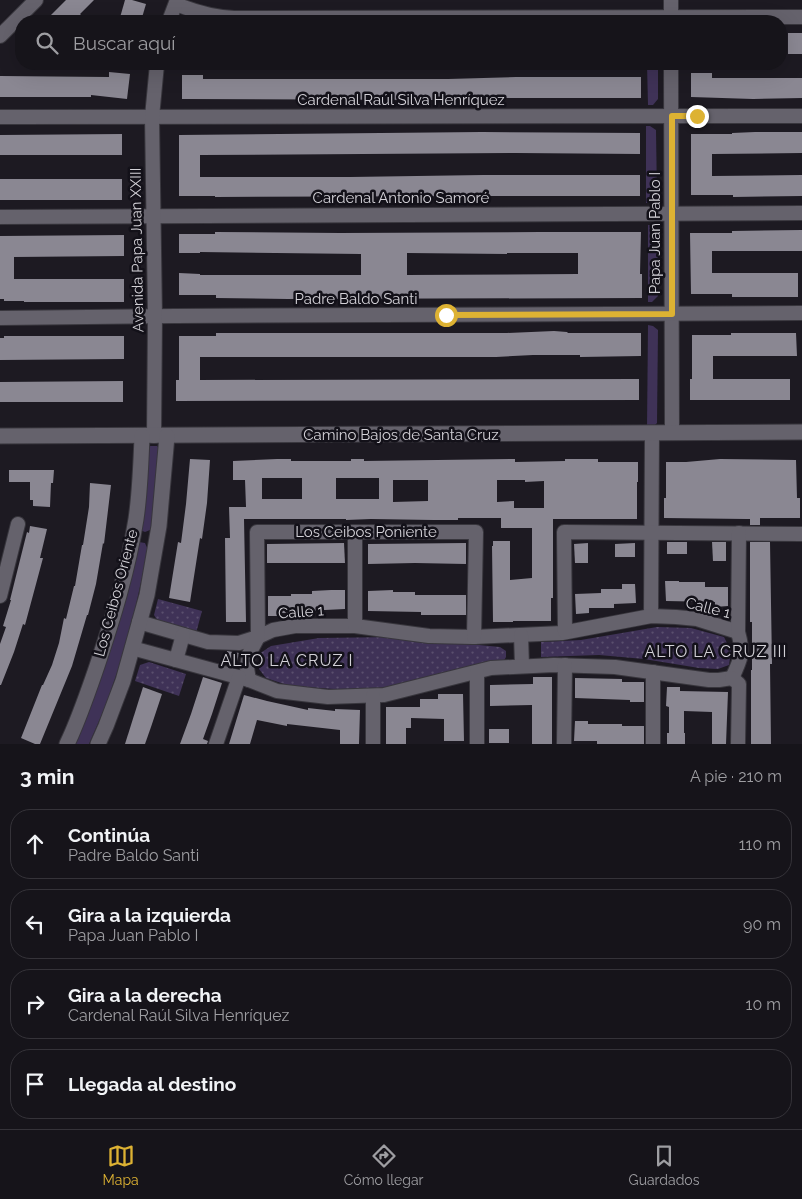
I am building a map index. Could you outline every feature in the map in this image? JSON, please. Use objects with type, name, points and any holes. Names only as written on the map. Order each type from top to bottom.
[{"type":"street","points":[[21,15],[36,0]]},
{"type":"street","points":[[671,0],[671,15]]},
{"type":"street","points":[[171,15],[176,2],[207,15]]},
{"type":"street","points":[[787,17],[802,17]]},
{"type":"street","points":[[0,36],[15,21]]},
{"type":"street","name":"Avenida Papa Juan XXIII","points":[[154,436],[155,316],[152,117],[155,70]]},
{"type":"street","name":"Papa Juan Pablo I","points":[[672,70],[672,433]]},
{"type":"street","name":"Cardenal Raúl Silva Henríquez","points":[[0,117],[802,116]]},
{"type":"street","name":"Cardenal Antonio Samoré","points":[[0,216],[802,213]]},
{"type":"street","name":"Padre Baldo Santi","points":[[0,318],[802,313]]},
{"type":"street","name":"Camino Bajos de Santa Cruz","points":[[0,436],[802,432]]},
{"type":"street","points":[[651,616],[652,433]]},
{"type":"street","points":[[98,744],[123,681],[147,595],[162,497],[154,436]]},
{"type":"street","name":"Los Ceibos Oriente","points":[[69,743],[104,645],[124,576],[136,519],[140,478],[154,436]]},
{"type":"street","points":[[0,596],[5,560],[18,524]]},
{"type":"street","name":"Los Ceibos Poniente","points":[[258,637],[257,532],[476,532],[474,637]]},
{"type":"street","points":[[355,532],[355,626]]},
{"type":"street","points":[[566,632],[564,532],[802,534]]},
{"type":"street","points":[[738,632],[739,533]]},
{"type":"street","points":[[132,541],[138,537],[145,537],[156,545]]},
{"type":"street","name":"Calle 1","points":[[139,622],[208,642],[239,643],[273,630],[295,626],[355,626],[430,636],[474,637],[566,632],[651,616],[676,617],[697,619],[738,632],[742,646],[739,663],[732,678]]},
{"type":"street","points":[[176,660],[183,635]]},
{"type":"street","points":[[522,635],[522,666]]},
{"type":"street","points":[[216,744],[244,678],[249,654],[258,637]]},
{"type":"street","points":[[132,648],[244,678],[273,690],[328,697],[384,695],[491,668],[554,664],[615,667],[709,680],[732,678],[739,684],[738,744]]},
{"type":"street","points":[[564,744],[565,665]]},
{"type":"street","points":[[476,744],[477,672]]},
{"type":"street","points":[[652,744],[654,672]]},
{"type":"street","points":[[372,696],[373,744]]},
{"type":"shaded area","points":[[647,70],[658,70],[658,99],[653,105],[648,105]]},
{"type":"shaded area","points":[[646,126],[656,130],[657,196],[651,203],[646,203]]},
{"type":"shaded area","points":[[648,225],[658,229],[658,296],[652,302],[648,302]]},
{"type":"shaded area","points":[[648,325],[658,330],[657,423],[653,427],[647,427]]},
{"type":"shaded area","points":[[148,446],[157,446],[159,448],[151,527],[150,530],[145,532],[140,530]]},
{"type":"shaded area","points":[[139,542],[145,543],[148,550],[129,637],[106,705],[89,744],[76,744],[75,740]]},
{"type":"shaded area","points":[[158,599],[202,611],[196,633],[159,623],[154,615]]},
{"type":"shaded area","points":[[657,627],[691,628],[724,637],[731,651],[729,665],[718,669],[699,668],[644,659],[599,655],[541,657],[541,642],[581,640]]},
{"type":"shaded area","points":[[395,637],[500,647],[506,651],[506,657],[502,664],[394,687],[348,690],[290,686],[266,678],[259,669],[259,654],[271,646],[319,638]]},
{"type":"shaded area","points":[[149,662],[186,674],[179,696],[135,681],[140,665]]},
{"type":"building","points":[[66,0],[94,0],[81,15],[51,15]]},
{"type":"building","points":[[125,0],[146,4],[143,15],[121,15]]},
{"type":"building","points":[[788,33],[802,33],[802,54],[788,54]]},
{"type":"building","points":[[109,72],[130,74],[127,99],[91,95],[91,97],[0,97],[0,76],[109,77]]},
{"type":"building","points":[[691,73],[712,73],[712,78],[802,78],[802,98],[691,97]]},
{"type":"building","points":[[182,75],[203,75],[203,79],[641,77],[641,98],[507,98],[473,100],[182,99]]},
{"type":"building","points":[[482,132],[640,133],[640,154],[200,155],[200,177],[640,175],[640,196],[179,196],[179,135]]},
{"type":"building","points":[[802,132],[802,153],[712,154],[712,176],[802,175],[802,196],[733,197],[733,195],[691,195],[691,134]]},
{"type":"building","points":[[122,134],[122,155],[0,155],[0,135]]},
{"type":"building","points":[[0,179],[122,179],[122,200],[0,200]]},
{"type":"building","points":[[802,230],[802,251],[712,251],[712,273],[798,273],[798,297],[732,297],[732,294],[691,294],[690,233]]},
{"type":"building","points":[[215,232],[641,232],[640,274],[642,274],[642,298],[288,299],[216,298],[216,295],[179,295],[179,273],[200,275],[361,275],[361,254],[179,253],[179,234],[215,234]],"holes":[[[407,253],[578,253],[578,274],[407,275]]]},
{"type":"building","points":[[124,235],[124,256],[14,257],[14,279],[124,279],[124,302],[24,302],[0,299],[0,236]]},
{"type":"building","points":[[554,331],[568,333],[641,333],[641,356],[200,357],[200,380],[639,379],[639,400],[176,401],[176,380],[179,380],[179,336],[216,336],[216,333],[507,333]]},
{"type":"building","points":[[731,333],[796,333],[797,356],[713,356],[713,379],[790,379],[790,400],[690,400],[692,335],[731,335]]},
{"type":"building","points":[[4,336],[124,336],[124,359],[0,360],[0,338],[4,338]]},
{"type":"building","points":[[123,381],[123,402],[0,402],[0,382]]},
{"type":"building","points":[[190,459],[210,460],[202,539],[200,538],[190,602],[169,598],[178,542],[181,543]]},
{"type":"building","points":[[277,459],[291,459],[291,461],[351,461],[351,459],[364,459],[364,461],[515,459],[515,462],[598,459],[598,462],[638,462],[637,519],[553,519],[553,598],[551,598],[551,621],[493,622],[493,541],[510,541],[510,580],[532,578],[532,528],[501,528],[501,518],[458,518],[458,520],[244,519],[246,622],[226,622],[225,538],[230,538],[229,507],[246,507],[245,480],[233,480],[233,461]],"holes":[[[262,478],[302,478],[302,499],[262,499]],[[336,478],[379,478],[379,499],[336,499]],[[393,480],[428,480],[428,501],[393,502]],[[497,480],[544,481],[544,508],[514,508],[514,501],[497,502]]]},
{"type":"building","points":[[720,459],[796,460],[797,498],[800,498],[800,518],[760,518],[760,525],[750,525],[750,519],[664,518],[666,462]]},
{"type":"building","points":[[9,470],[54,470],[53,483],[51,483],[50,507],[33,506],[33,500],[30,500],[30,482],[9,482]]},
{"type":"building","points":[[90,483],[111,485],[104,544],[96,584],[72,666],[40,744],[35,744],[21,738],[52,665],[64,618],[66,619],[75,586],[89,507]]},
{"type":"building","points":[[30,526],[47,529],[40,558],[43,558],[25,625],[23,624],[0,685],[0,644],[6,627],[3,626]]},
{"type":"building","points":[[667,542],[687,542],[687,554],[667,554]]},
{"type":"building","points":[[712,542],[726,542],[726,561],[713,561]]},
{"type":"building","points":[[750,542],[770,542],[771,744],[751,744],[752,622],[750,622]]},
{"type":"building","points":[[344,543],[345,563],[267,563],[267,544]]},
{"type":"building","points":[[466,543],[466,564],[368,564],[368,544]]},
{"type":"building","points":[[588,543],[588,563],[575,563],[574,544]]},
{"type":"building","points":[[635,543],[635,557],[615,557],[615,544]]},
{"type":"building","points":[[665,581],[705,582],[705,587],[728,587],[728,606],[715,607],[715,602],[666,601]]},
{"type":"building","points":[[622,584],[635,584],[636,603],[614,604],[614,608],[589,608],[589,613],[576,614],[575,594],[601,593],[601,589],[622,589]]},
{"type":"building","points":[[345,590],[345,609],[281,613],[281,616],[268,616],[268,596],[312,594],[312,591]]},
{"type":"building","points":[[393,590],[393,592],[415,592],[415,595],[466,595],[466,615],[421,615],[421,612],[368,611],[368,591]]},
{"type":"building","points":[[227,651],[239,653],[236,665],[224,662]]},
{"type":"building","points":[[203,677],[222,683],[203,739],[208,741],[207,744],[180,744],[191,714]]},
{"type":"building","points":[[533,677],[552,677],[552,744],[532,744],[532,705],[490,706],[490,685],[533,684]]},
{"type":"building","points":[[575,678],[622,679],[622,682],[644,682],[644,702],[575,698]]},
{"type":"building","points":[[143,687],[162,694],[145,744],[125,744]]},
{"type":"building","points":[[667,687],[680,687],[680,691],[728,692],[726,744],[712,744],[712,712],[684,711],[685,744],[667,744],[669,707],[666,706]]},
{"type":"building","points":[[438,694],[463,694],[464,741],[444,741],[444,719],[411,718],[411,728],[406,728],[406,744],[386,744],[386,707],[420,707],[420,699],[438,699]]},
{"type":"building","points":[[244,695],[308,710],[308,708],[335,711],[335,709],[360,710],[359,744],[340,744],[340,730],[287,724],[287,726],[257,720],[250,744],[229,744]]},
{"type":"building","points":[[575,721],[588,721],[588,724],[644,726],[644,744],[597,744],[597,741],[574,741]]},
{"type":"building","points":[[489,729],[509,729],[509,743],[489,743]]},
{"type":"district","name":"ALTO LA CRUZ III","points":[[716,651]]},
{"type":"district","name":"ALTO LA CRUZ I","points":[[287,660]]},
{"type":"route","points":[[446,315],[672,314],[672,116],[697,116]]}]
